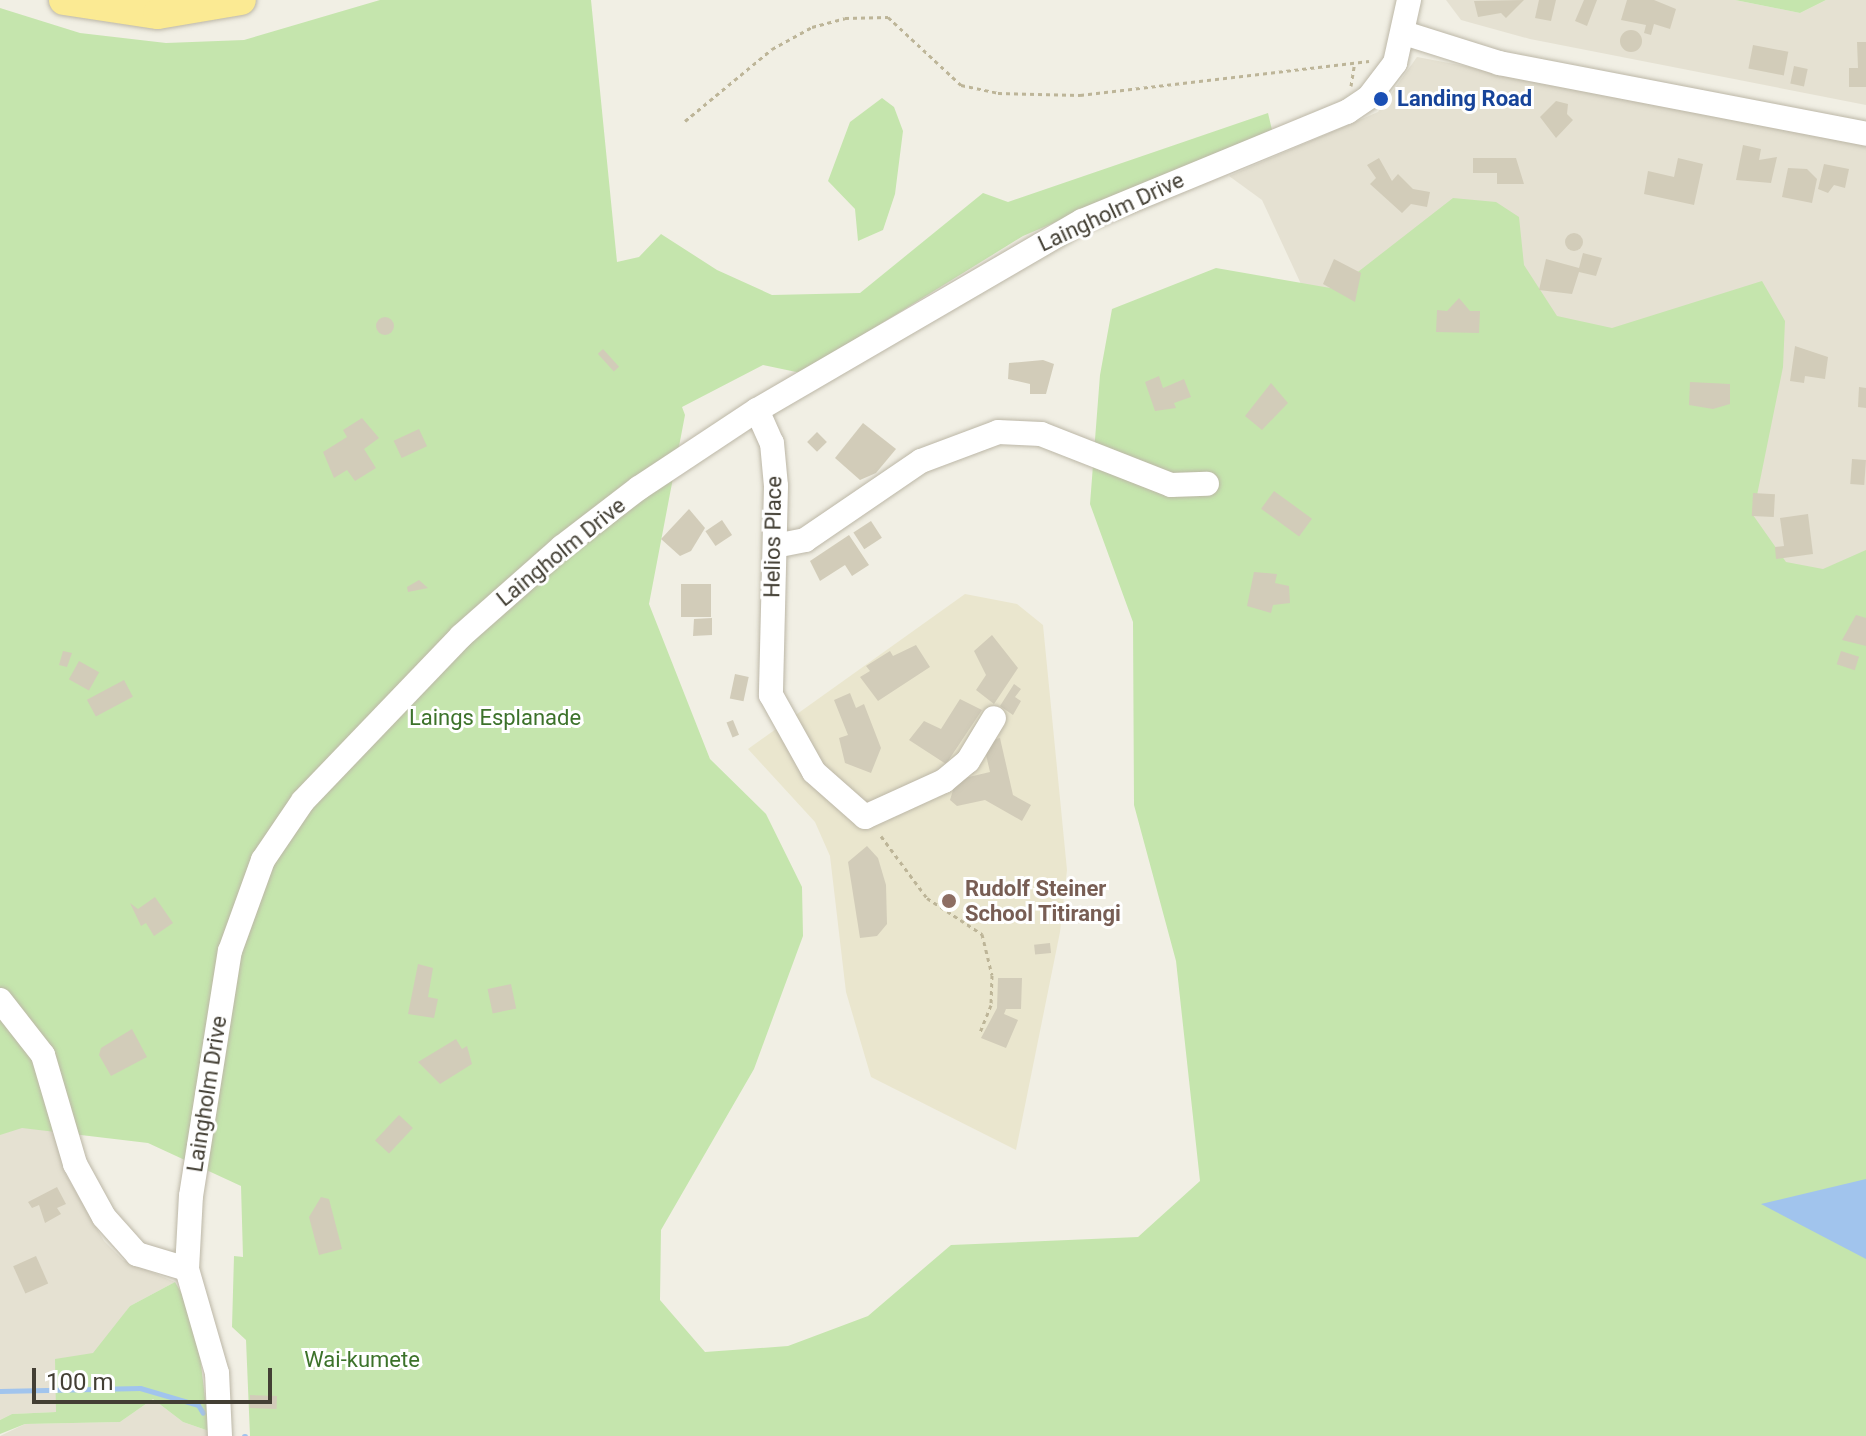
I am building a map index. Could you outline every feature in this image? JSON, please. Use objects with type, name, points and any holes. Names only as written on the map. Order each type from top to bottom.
[{"type":"main road","points":[[64,0],[158,14],[241,0]]},
{"type":"street","name":"Laingholm Drive","points":[[220,1436],[217,1373],[187,1269],[191,1196],[230,951],[245,900],[285,825],[382,714],[562,547],[757,410],[1082,221],[1347,112],[1369,97],[1397,58],[1403,13]]},
{"type":"street","points":[[1403,13],[1499,63],[1866,134]]},
{"type":"street","name":"Helios Place","points":[[757,410],[772,443],[775,546],[768,669],[782,719],[814,772],[865,817],[944,781],[968,761],[994,718]]},
{"type":"street","points":[[775,546],[805,540],[921,461],[998,432],[1041,434],[1171,485],[1207,484]]},
{"type":"street","points":[[0,1000],[43,1055],[75,1164],[104,1217],[137,1254],[187,1269]]},
{"type":"path","points":[[685,121],[772,49],[812,27],[845,18],[888,17],[961,85],[998,93],[1080,95],[1254,71],[1349,67],[1397,58]]},
{"type":"path","points":[[881,836],[927,898],[982,934],[992,975],[991,1005],[979,1034]]},
{"type":"shaded area","points":[[1446,0],[1735,0],[1800,13],[1826,0],[1866,0],[1866,105],[1530,39],[1461,20]]},
{"type":"shaded area","points":[[1417,57],[1866,141],[1866,816],[1307,297],[1262,200],[1229,176],[1378,112]]},
{"type":"shaded area","name":"Rudolf Steiner School Titirangi","points":[[965,594],[1017,604],[1043,625],[1067,870],[1060,932],[1016,1150],[871,1077],[846,992],[830,856],[815,822],[748,749]]},
{"type":"shaded area","points":[[0,1022],[40,1074],[65,1173],[104,1241],[123,1260],[175,1282],[130,1306],[56,1412],[12,1414],[0,1420]]},
{"type":"shaded area","points":[[153,1399],[183,1422],[209,1431],[208,1436],[0,1436],[25,1424],[120,1422]]},
{"type":"green space","points":[[380,0],[591,0],[617,262],[639,257],[661,234],[717,270],[772,295],[860,293],[983,193],[1008,202],[1268,113],[1272,130],[1023,236],[801,373],[763,365],[682,407],[685,415],[649,604],[710,759],[766,814],[802,887],[803,936],[754,1069],[661,1230],[660,1300],[705,1352],[788,1346],[868,1316],[951,1245],[1138,1237],[1200,1181],[1176,961],[1134,805],[1133,622],[1090,504],[1100,375],[1112,309],[1216,268],[1336,289],[1453,198],[1496,202],[1519,217],[1524,265],[1557,316],[1612,328],[1762,281],[1785,321],[1783,367],[1753,515],[1786,562],[1823,569],[1866,550],[1866,1436],[250,1436],[246,1340],[232,1327],[234,1256],[243,1257],[241,1186],[148,1143],[22,1128],[0,1135],[0,8],[80,33],[166,43],[244,40]]},
{"type":"green space","points":[[1735,0],[1826,0],[1800,13]]},
{"type":"green space","points":[[882,98],[894,107],[903,131],[895,194],[883,230],[858,241],[855,209],[828,181],[850,122]]},
{"type":"green space","points":[[175,1282],[186,1301],[200,1356],[209,1431],[183,1422],[153,1399],[120,1422],[25,1424],[0,1434],[0,1420],[12,1414],[56,1412],[55,1359],[93,1353],[130,1306]]},
{"type":"water","points":[[1866,1179],[1866,1259],[1761,1204]]},
{"type":"building","points":[[1524,0],[1506,18],[1501,13],[1478,17],[1474,1]]},
{"type":"building","points":[[1539,0],[1556,0],[1551,21],[1535,18]]},
{"type":"building","points":[[1584,0],[1597,0],[1587,26],[1575,21]]},
{"type":"building","points":[[1627,0],[1654,0],[1676,9],[1670,29],[1654,24],[1651,35],[1644,33],[1646,25],[1621,20]]},
{"type":"building","points":[[1631,30],[1639,33],[1642,41],[1639,49],[1631,52],[1623,49],[1620,41],[1623,33]]},
{"type":"building","points":[[1857,42],[1866,42],[1866,87],[1849,87],[1849,68],[1858,68]]},
{"type":"building","points":[[1753,45],[1788,52],[1784,75],[1748,69]]},
{"type":"building","points":[[1794,66],[1808,69],[1804,87],[1790,84]]},
{"type":"building","points":[[1556,101],[1568,104],[1567,114],[1573,120],[1556,138],[1540,117]]},
{"type":"building","points":[[1743,145],[1761,149],[1759,160],[1777,157],[1771,183],[1736,180]]},
{"type":"building","points":[[1379,158],[1392,181],[1398,174],[1413,189],[1430,192],[1427,207],[1411,204],[1402,213],[1370,184],[1376,178],[1367,165]]},
{"type":"building","points":[[1473,158],[1516,158],[1524,184],[1497,184],[1497,173],[1473,173]]},
{"type":"building","points":[[1678,158],[1703,164],[1694,205],[1644,194],[1648,171],[1674,177]]},
{"type":"building","points":[[1824,164],[1849,169],[1845,188],[1834,185],[1828,193],[1818,189]]},
{"type":"building","points":[[1788,168],[1807,169],[1817,179],[1812,203],[1782,197]]},
{"type":"building","points":[[1574,233],[1583,242],[1574,251],[1565,242]]},
{"type":"building","points":[[1583,253],[1602,258],[1596,276],[1579,272],[1572,294],[1539,290],[1546,259],[1579,268]]},
{"type":"building","points":[[1334,259],[1361,273],[1355,302],[1323,284]]},
{"type":"building","points":[[1459,298],[1470,311],[1480,311],[1479,333],[1436,332],[1437,310],[1447,311]]},
{"type":"building","points":[[381,317],[389,317],[394,326],[392,333],[381,335],[376,330],[376,322]]},
{"type":"building","points":[[1795,346],[1828,357],[1825,379],[1805,376],[1804,383],[1790,381]]},
{"type":"building","points":[[603,349],[619,367],[614,372],[598,354]]},
{"type":"building","points":[[1043,360],[1054,364],[1046,394],[1030,394],[1030,384],[1008,379],[1009,363]]},
{"type":"building","points":[[1159,376],[1163,388],[1184,379],[1191,397],[1174,403],[1176,408],[1155,411],[1145,382]]},
{"type":"building","points":[[1690,382],[1730,384],[1730,404],[1713,409],[1689,405]]},
{"type":"building","points":[[1271,383],[1288,403],[1262,430],[1245,416]]},
{"type":"building","points":[[1859,387],[1866,388],[1866,408],[1858,407]]},
{"type":"building","points":[[362,418],[379,438],[364,449],[376,468],[355,481],[347,470],[334,478],[323,452],[347,437],[343,430]]},
{"type":"building","points":[[863,423],[896,449],[876,473],[860,480],[835,458]]},
{"type":"building","points":[[419,429],[427,446],[402,458],[394,441]]},
{"type":"building","points":[[817,432],[827,442],[817,452],[807,442]]},
{"type":"building","points":[[1852,459],[1866,460],[1864,485],[1850,484]]},
{"type":"building","points":[[1274,491],[1312,519],[1299,536],[1261,509]]},
{"type":"building","points":[[1753,493],[1775,494],[1774,517],[1752,516]]},
{"type":"building","points":[[689,509],[705,528],[691,551],[680,556],[661,539]]},
{"type":"building","points":[[1808,514],[1813,554],[1776,559],[1775,547],[1784,546],[1780,518]]},
{"type":"building","points":[[722,520],[732,535],[715,546],[705,531]]},
{"type":"building","points":[[871,521],[882,538],[864,549],[853,532]]},
{"type":"building","points":[[849,535],[869,565],[852,576],[845,565],[820,581],[810,561]]},
{"type":"building","points":[[1254,572],[1277,574],[1275,583],[1289,586],[1290,603],[1273,605],[1271,613],[1247,606]]},
{"type":"building","points":[[419,580],[428,588],[408,592],[407,587]]},
{"type":"building","points":[[681,584],[711,584],[711,617],[681,617]]},
{"type":"building","points":[[1856,615],[1866,618],[1866,646],[1842,640]]},
{"type":"building","points":[[712,618],[712,635],[693,636],[694,619]]},
{"type":"building","points":[[992,635],[1018,668],[994,704],[976,690],[986,675],[974,651]]},
{"type":"building","points":[[916,645],[930,667],[878,701],[860,677],[870,671],[866,666],[890,651],[893,656]]},
{"type":"building","points":[[63,651],[72,653],[67,667],[59,665]]},
{"type":"building","points":[[1841,651],[1859,657],[1855,670],[1837,664]]},
{"type":"building","points":[[79,661],[99,672],[89,691],[69,679]]},
{"type":"building","points":[[735,674],[749,677],[743,701],[730,698]]},
{"type":"building","points":[[124,680],[133,697],[96,716],[87,700]]},
{"type":"building","points":[[1014,684],[1021,689],[1015,697],[1021,701],[1013,715],[1000,706]]},
{"type":"building","points":[[850,693],[856,708],[864,704],[881,748],[871,773],[845,763],[839,738],[848,735],[834,700]]},
{"type":"building","points":[[960,699],[982,710],[946,764],[909,740],[924,721],[941,729]]},
{"type":"building","points":[[733,720],[739,735],[733,737],[727,723]]},
{"type":"building","points":[[1000,738],[1013,795],[1031,805],[1022,821],[985,800],[957,806],[950,800],[956,780],[990,772],[983,742]]},
{"type":"building","points":[[867,846],[878,858],[886,885],[887,924],[877,936],[860,938],[848,862]]},
{"type":"building","points":[[155,897],[173,923],[154,936],[146,923],[141,926],[130,903],[138,909]]},
{"type":"building","points":[[1050,943],[1051,953],[1035,955],[1034,945]]},
{"type":"building","points":[[418,964],[433,968],[428,997],[438,999],[434,1018],[408,1014]]},
{"type":"building","points":[[998,978],[1022,978],[1021,1009],[1006,1009],[1004,1014],[1018,1020],[1006,1048],[981,1038],[997,1008]]},
{"type":"building","points":[[511,984],[516,1008],[493,1013],[488,989]]},
{"type":"building","points":[[132,1029],[147,1057],[111,1076],[99,1055],[101,1048]]},
{"type":"building","points":[[456,1039],[462,1049],[467,1046],[472,1064],[440,1084],[418,1062]]},
{"type":"building","points":[[399,1115],[413,1128],[389,1154],[375,1141]]},
{"type":"building","points":[[57,1187],[66,1204],[57,1208],[61,1214],[45,1223],[39,1205],[32,1208],[28,1202]]},
{"type":"building","points":[[321,1197],[329,1199],[342,1249],[319,1255],[309,1217]]},
{"type":"building","points":[[36,1256],[48,1283],[25,1294],[13,1266]]},
{"type":"building","points":[[250,1395],[277,1396],[277,1409],[250,1408]]},
{"type":"waterway","points":[[0,1391],[140,1388],[198,1405],[203,1413]]},
{"type":"place","name":"Landing Road","points":[[1381,99]]},
{"type":"place","name":"Rudolf Steiner School Titirangi","points":[[949,901]]},
{"type":"park label","name":"Laings Esplanade","points":[[495,718]]},
{"type":"park label","name":"Wai-kumete","points":[[362,1360]]}]
